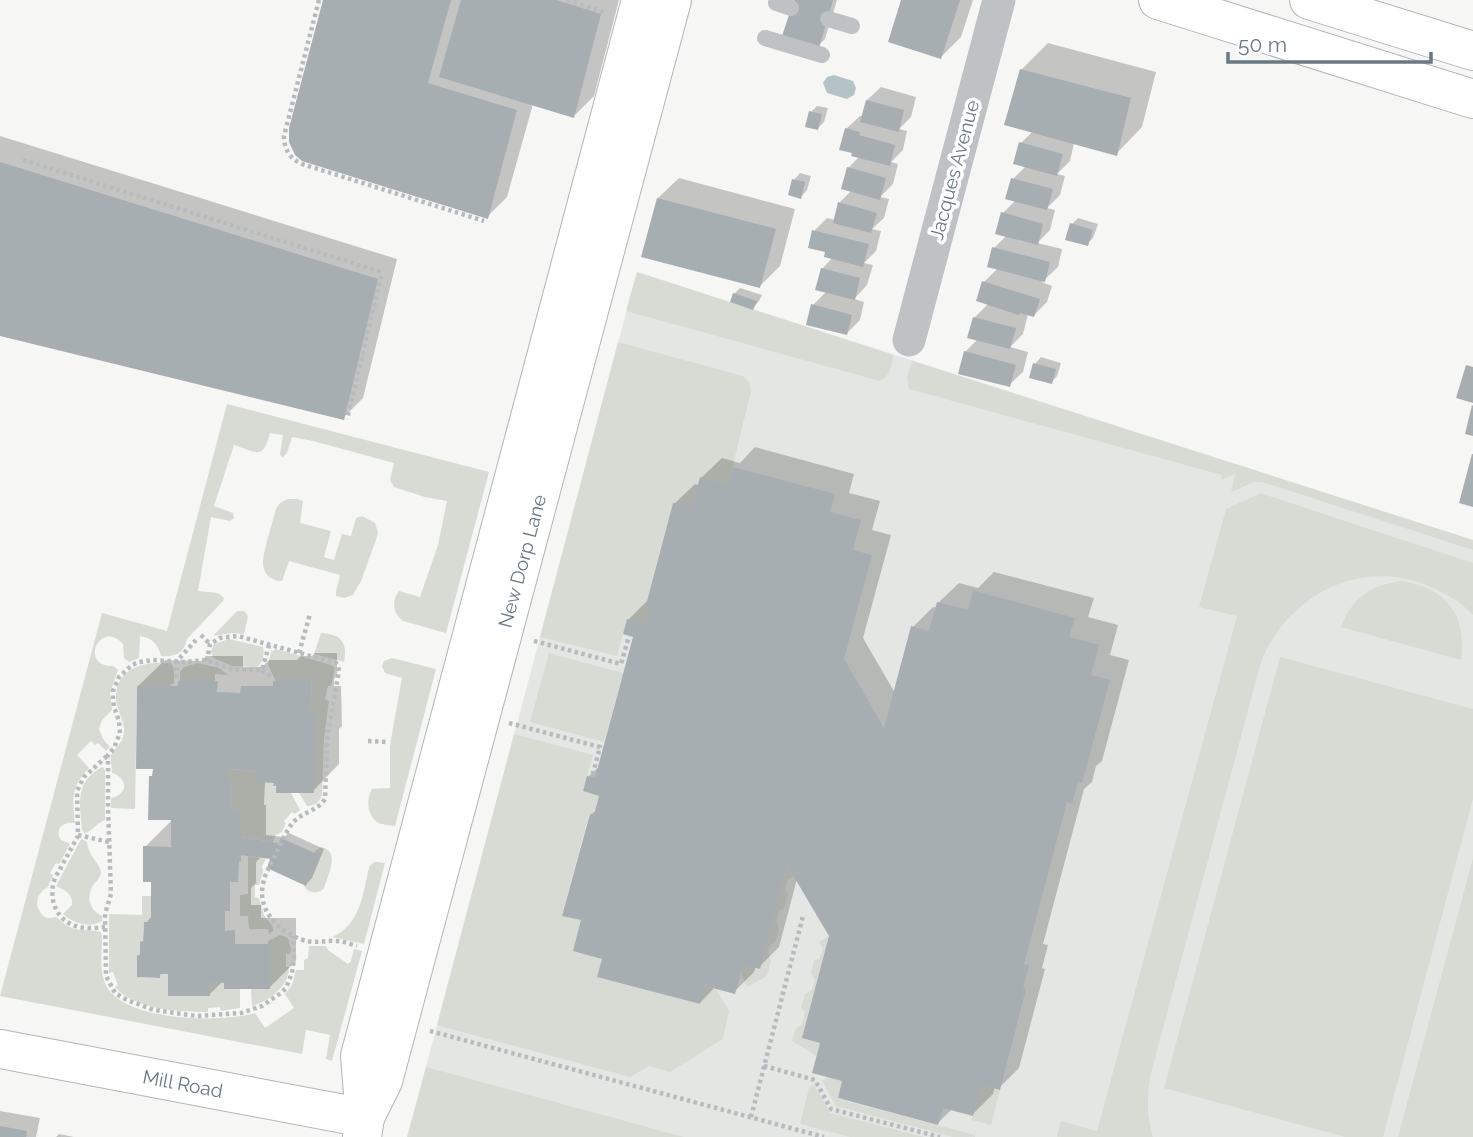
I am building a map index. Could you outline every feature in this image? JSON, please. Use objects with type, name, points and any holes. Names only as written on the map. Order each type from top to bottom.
[{"type":"street","name":"New Dorp Lane","points":[[363,1128],[383,1081],[673,0]]},
{"type":"street","name":"Jacques Avenue","points":[[909,340],[999,0]]},
{"type":"street","points":[[1158,0],[1473,99]]},
{"type":"street","points":[[1317,1],[1473,51]]},
{"type":"street","name":"New Dorp Lane","points":[[363,1128],[360,1056],[416,851],[627,8]]},
{"type":"street","name":"Mill Road","points":[[0,1049],[363,1128]]},
{"type":"lane","points":[[828,19],[852,26]]},
{"type":"lane","points":[[765,38],[822,55]]},
{"type":"path","points":[[318,0],[284,136],[291,157],[302,164],[484,221]]},
{"type":"path","points":[[567,0],[627,8]]},
{"type":"path","points":[[23,160],[378,271],[381,277],[347,419]]},
{"type":"path","points":[[299,653],[310,614]]},
{"type":"path","points":[[201,635],[209,644],[207,661]]},
{"type":"path","points":[[209,644],[220,638],[238,636],[336,663],[339,668],[327,738],[325,799],[322,804],[298,816],[292,823],[265,875],[263,900],[278,926],[293,936],[316,943],[339,941],[366,948]]},
{"type":"path","points":[[527,639],[621,664],[629,636]]},
{"type":"path","points":[[177,678],[177,661],[196,640]]},
{"type":"path","points":[[262,670],[269,645]]},
{"type":"path","points":[[105,928],[72,925],[60,915],[53,904],[52,885],[78,835],[77,791],[84,777],[114,748],[120,733],[113,699],[113,691],[119,677],[128,667],[153,660],[207,661],[234,670],[262,670],[272,679]]},
{"type":"path","points":[[505,722],[600,747],[592,777]]},
{"type":"path","points":[[368,741],[387,742]]},
{"type":"path","points":[[108,755],[111,894],[105,914],[105,970],[115,993],[154,1010],[197,1016],[248,1012],[281,993],[290,981],[294,959],[293,936]]},
{"type":"path","points":[[78,835],[109,842]]},
{"type":"path","points":[[751,1117],[803,916]]},
{"type":"path","points":[[423,1030],[824,1137]]},
{"type":"path","points":[[764,1066],[816,1080],[831,1109],[940,1137]]},
{"type":"shaded area","points":[[834,75],[853,81],[856,88],[854,95],[847,99],[827,93],[823,83],[827,77]]},
{"type":"shaded area","points":[[637,272],[1473,540],[1473,1137],[580,1137],[418,1097]]},
{"type":"shaded area","points":[[637,272],[893,355],[890,370],[880,381],[626,311]]},
{"type":"shaded area","points":[[618,342],[743,376],[749,382],[751,391],[728,485],[700,477],[692,508],[673,504],[646,604],[650,606],[645,624],[627,619],[617,656],[540,637]]},
{"type":"shaded area","points":[[912,361],[1473,540],[1473,550],[1262,482],[1254,482],[1231,492],[1235,474],[1221,480],[1222,475],[909,389],[907,377]]},
{"type":"shaded area","points":[[227,404],[489,472],[446,633],[403,621],[397,614],[394,603],[399,591],[420,597],[438,545],[447,501],[394,487],[390,480],[394,463],[313,441],[292,437],[283,457],[280,454],[283,435],[270,433],[265,448],[258,452],[234,445],[214,506],[233,513],[234,518],[230,521],[211,517],[198,591],[218,593],[224,598],[223,601],[175,655],[161,656],[154,642],[140,636],[139,658],[129,662],[124,658],[123,644],[115,638],[107,637],[100,640],[96,646],[97,659],[102,664],[118,670],[110,693],[112,710],[102,720],[99,729],[110,747],[106,751],[98,743],[95,745],[91,741],[77,755],[89,768],[74,793],[75,823],[67,823],[59,829],[61,840],[70,844],[59,864],[56,863],[50,873],[53,875],[48,887],[38,897],[37,905],[41,914],[46,917],[56,917],[73,928],[101,932],[102,974],[106,985],[116,997],[152,1013],[174,1017],[220,1018],[255,1013],[265,1028],[294,1008],[285,994],[292,985],[296,970],[304,970],[309,946],[326,946],[348,964],[354,949],[362,951],[332,1061],[326,1059],[330,1035],[306,1030],[302,1054],[0,996],[102,613],[167,631]]},
{"type":"shaded area","points":[[1259,494],[1473,563],[1473,615],[1447,595],[1418,582],[1393,577],[1369,577],[1346,581],[1324,590],[1304,603],[1287,620],[1272,640],[1261,662],[1151,1073],[1148,1105],[1153,1137],[1057,1137],[1061,1121],[1097,1131],[1237,616],[1199,607],[1226,509]]},
{"type":"shaded area","points":[[288,499],[303,501],[300,523],[331,531],[324,557],[334,560],[342,534],[351,536],[356,518],[362,516],[375,523],[377,537],[353,595],[344,598],[336,596],[340,575],[289,561],[282,581],[272,579],[267,574],[263,560],[276,509]]},
{"type":"shaded area","points":[[1401,581],[1430,590],[1450,606],[1457,617],[1460,630],[1461,660],[1341,627],[1351,608],[1364,595],[1380,586]]},
{"type":"shaded area","points":[[237,611],[244,611],[248,616],[244,634],[213,636]]},
{"type":"shaded area","points":[[321,633],[334,635],[342,641],[345,650],[344,662],[314,654]]},
{"type":"shaded area","points":[[229,639],[263,647],[259,666],[232,666],[213,658],[211,651],[214,644]]},
{"type":"shaded area","points":[[276,649],[335,668],[325,699],[329,701],[324,739],[322,795],[318,802],[312,805],[307,806],[299,793],[316,754],[316,713],[308,712],[308,703],[312,703],[311,679],[276,682],[268,665],[271,652]]},
{"type":"shaded area","points":[[549,653],[623,673],[604,742],[530,722]]},
{"type":"shaded area","points":[[1280,657],[1473,709],[1473,799],[1383,1137],[1345,1137],[1164,1088]]},
{"type":"shaded area","points":[[392,658],[436,669],[395,826],[377,822],[369,811],[368,802],[372,789],[390,788],[390,745],[402,678],[385,673],[382,666],[384,661]]},
{"type":"shaded area","points":[[171,663],[174,669],[174,684],[137,686],[135,809],[111,808],[111,798],[121,793],[124,786],[121,778],[112,773],[111,760],[124,732],[116,700],[120,680],[133,668],[142,665]]},
{"type":"shaded area","points":[[198,663],[219,668],[228,675],[215,674],[215,681],[180,681],[180,672],[184,667]]},
{"type":"shaded area","points":[[514,734],[593,755],[583,791],[599,796],[594,815],[589,814],[562,915],[581,920],[602,959],[598,977],[700,1004],[705,986],[717,990],[729,1011],[723,1039],[670,1072],[649,1066],[630,1077],[437,1025]]},
{"type":"shaded area","points":[[102,767],[105,772],[105,820],[84,833],[80,811],[81,794],[87,780]]},
{"type":"shaded area","points":[[227,769],[256,771],[274,783],[273,786],[291,793],[300,810],[295,814],[292,812],[284,821],[286,823],[282,832],[276,835],[273,842],[241,837],[239,810],[230,809],[231,778],[227,778]]},
{"type":"shaded area","points":[[82,839],[87,842],[101,873],[89,896],[92,908],[102,916],[102,921],[92,925],[77,922],[63,914],[72,905],[71,898],[56,886]]},
{"type":"shaded area","points":[[321,847],[330,853],[332,864],[324,888],[313,892],[303,883],[315,851]]},
{"type":"shaded area","points":[[248,856],[266,859],[259,885],[255,885],[255,897],[259,898],[264,915],[273,927],[269,934],[268,929],[249,929],[248,916],[240,916],[240,895],[248,894]]},
{"type":"shaded area","points":[[1473,858],[1473,1137],[1398,1137]]},
{"type":"shaded area","points":[[375,862],[385,863],[364,944],[332,937],[355,917],[370,865]]},
{"type":"shaded area","points":[[787,865],[793,875],[787,881],[785,890],[788,894],[776,921],[779,927],[776,941],[770,945],[768,953],[771,961],[767,976],[747,987],[741,973],[743,965],[760,969]]},
{"type":"shaded area","points":[[142,896],[151,896],[151,922],[144,922],[143,942],[141,941],[140,956],[137,956],[137,977],[159,978],[160,974],[168,974],[168,996],[210,996],[211,982],[224,983],[224,989],[240,989],[240,1008],[221,1011],[220,1007],[208,1008],[208,1012],[158,1008],[134,1001],[115,987],[118,985],[113,972],[109,973],[109,914],[142,915]]},
{"type":"shaded area","points":[[280,935],[288,938],[291,949],[290,954],[286,954],[286,967],[289,967],[286,981],[271,997],[252,1006],[251,989],[270,989],[268,941]]},
{"type":"shaded area","points":[[829,936],[820,1043],[816,1056],[792,1041],[796,1028],[802,1025],[805,1013],[801,1007],[805,994],[812,990],[815,980],[811,973],[814,960],[820,958],[823,948],[819,942]]},
{"type":"shaded area","points":[[426,1067],[684,1137],[407,1137]]},
{"type":"shaded area","points":[[828,1077],[842,1081],[838,1099],[975,1137],[953,1137],[836,1106],[822,1081]]},
{"type":"shaded area","points":[[814,1085],[830,1113],[924,1137],[850,1137],[800,1124],[809,1088]]},
{"type":"shaded area","points":[[981,1085],[1000,1090],[991,1125],[972,1120]]},
{"type":"building","points":[[323,0],[451,0],[428,83],[517,110],[488,219],[302,161],[295,155],[289,142],[289,128]]},
{"type":"building","points":[[461,0],[556,0],[601,14],[574,118],[439,77]]},
{"type":"building","points":[[794,0],[833,0],[819,48],[782,36]]},
{"type":"building","points":[[901,0],[960,0],[941,59],[888,42]]},
{"type":"building","points":[[1020,69],[1131,98],[1117,156],[1004,125]]},
{"type":"building","points":[[866,100],[904,110],[899,132],[860,122]]},
{"type":"building","points":[[809,111],[822,114],[818,130],[805,127]]},
{"type":"building","points":[[845,128],[860,132],[859,135],[895,145],[890,166],[851,156],[852,153],[839,150]]},
{"type":"building","points":[[1019,142],[1063,154],[1057,176],[1013,164]]},
{"type":"building","points":[[0,162],[378,279],[344,420],[0,336]]},
{"type":"building","points":[[847,167],[886,178],[880,200],[841,189]]},
{"type":"building","points":[[1011,178],[1053,189],[1047,210],[1005,199]]},
{"type":"building","points":[[792,179],[805,182],[801,199],[788,195]]},
{"type":"building","points":[[657,198],[776,229],[760,288],[641,257]]},
{"type":"building","points":[[838,202],[877,213],[871,233],[833,223]]},
{"type":"building","points":[[1001,212],[1043,224],[1038,245],[995,234]]},
{"type":"building","points":[[1070,223],[1093,230],[1088,246],[1065,240]]},
{"type":"building","points":[[812,230],[869,244],[863,267],[824,257],[825,252],[808,248]]},
{"type":"building","points":[[992,247],[1050,262],[1045,282],[987,267]]},
{"type":"building","points":[[821,268],[860,278],[855,300],[815,290]]},
{"type":"building","points":[[982,281],[1040,299],[1034,317],[976,301]]},
{"type":"building","points":[[733,293],[757,301],[753,310],[730,302]]},
{"type":"building","points":[[811,304],[852,315],[847,335],[806,325]]},
{"type":"building","points":[[973,317],[1016,328],[1010,349],[967,338]]},
{"type":"building","points":[[964,351],[1016,365],[1010,387],[958,374]]},
{"type":"building","points":[[1033,363],[1056,369],[1052,384],[1029,378]]},
{"type":"building","points":[[1466,365],[1473,367],[1473,403],[1456,398]]},
{"type":"building","points":[[1473,406],[1473,436],[1465,434]]},
{"type":"building","points":[[1473,454],[1473,507],[1459,503]]},
{"type":"building","points":[[733,467],[835,494],[830,512],[861,520],[853,550],[872,555],[844,659],[884,728],[911,626],[929,631],[937,602],[968,610],[975,591],[1075,618],[1069,637],[1099,645],[1091,675],[1110,680],[1082,783],[1078,782],[1072,804],[1067,802],[1024,964],[1029,965],[1023,988],[1026,989],[1000,1090],[981,1085],[973,1116],[943,1108],[938,1125],[838,1098],[842,1081],[812,1073],[820,1043],[802,1038],[829,936],[787,865],[760,969],[743,965],[735,994],[705,986],[700,1004],[597,977],[602,959],[573,951],[581,920],[562,916],[590,814],[594,815],[599,796],[583,791],[587,776],[595,778],[633,637],[623,634],[627,619],[645,624],[650,606],[646,605],[673,503],[692,508],[700,477],[728,485]]},
{"type":"building","points":[[287,679],[311,679],[312,703],[308,703],[308,712],[316,712],[314,793],[276,793],[274,783],[256,782],[256,771],[227,769],[227,778],[231,778],[230,809],[239,810],[241,837],[278,843],[281,838],[319,855],[306,886],[267,868],[270,859],[241,855],[238,882],[230,882],[230,911],[225,911],[225,931],[235,930],[235,944],[270,944],[270,989],[224,989],[224,983],[211,982],[210,996],[168,996],[168,974],[160,974],[160,978],[137,977],[137,955],[140,956],[140,941],[143,942],[144,922],[151,922],[151,882],[143,882],[143,846],[171,847],[171,820],[148,820],[149,776],[152,776],[153,769],[136,769],[137,686],[178,686],[178,681],[218,681],[217,692],[240,693],[241,686],[273,686],[273,681],[285,682]]},
{"type":"building","points":[[0,1126],[27,1131],[26,1137],[0,1137]]}]
